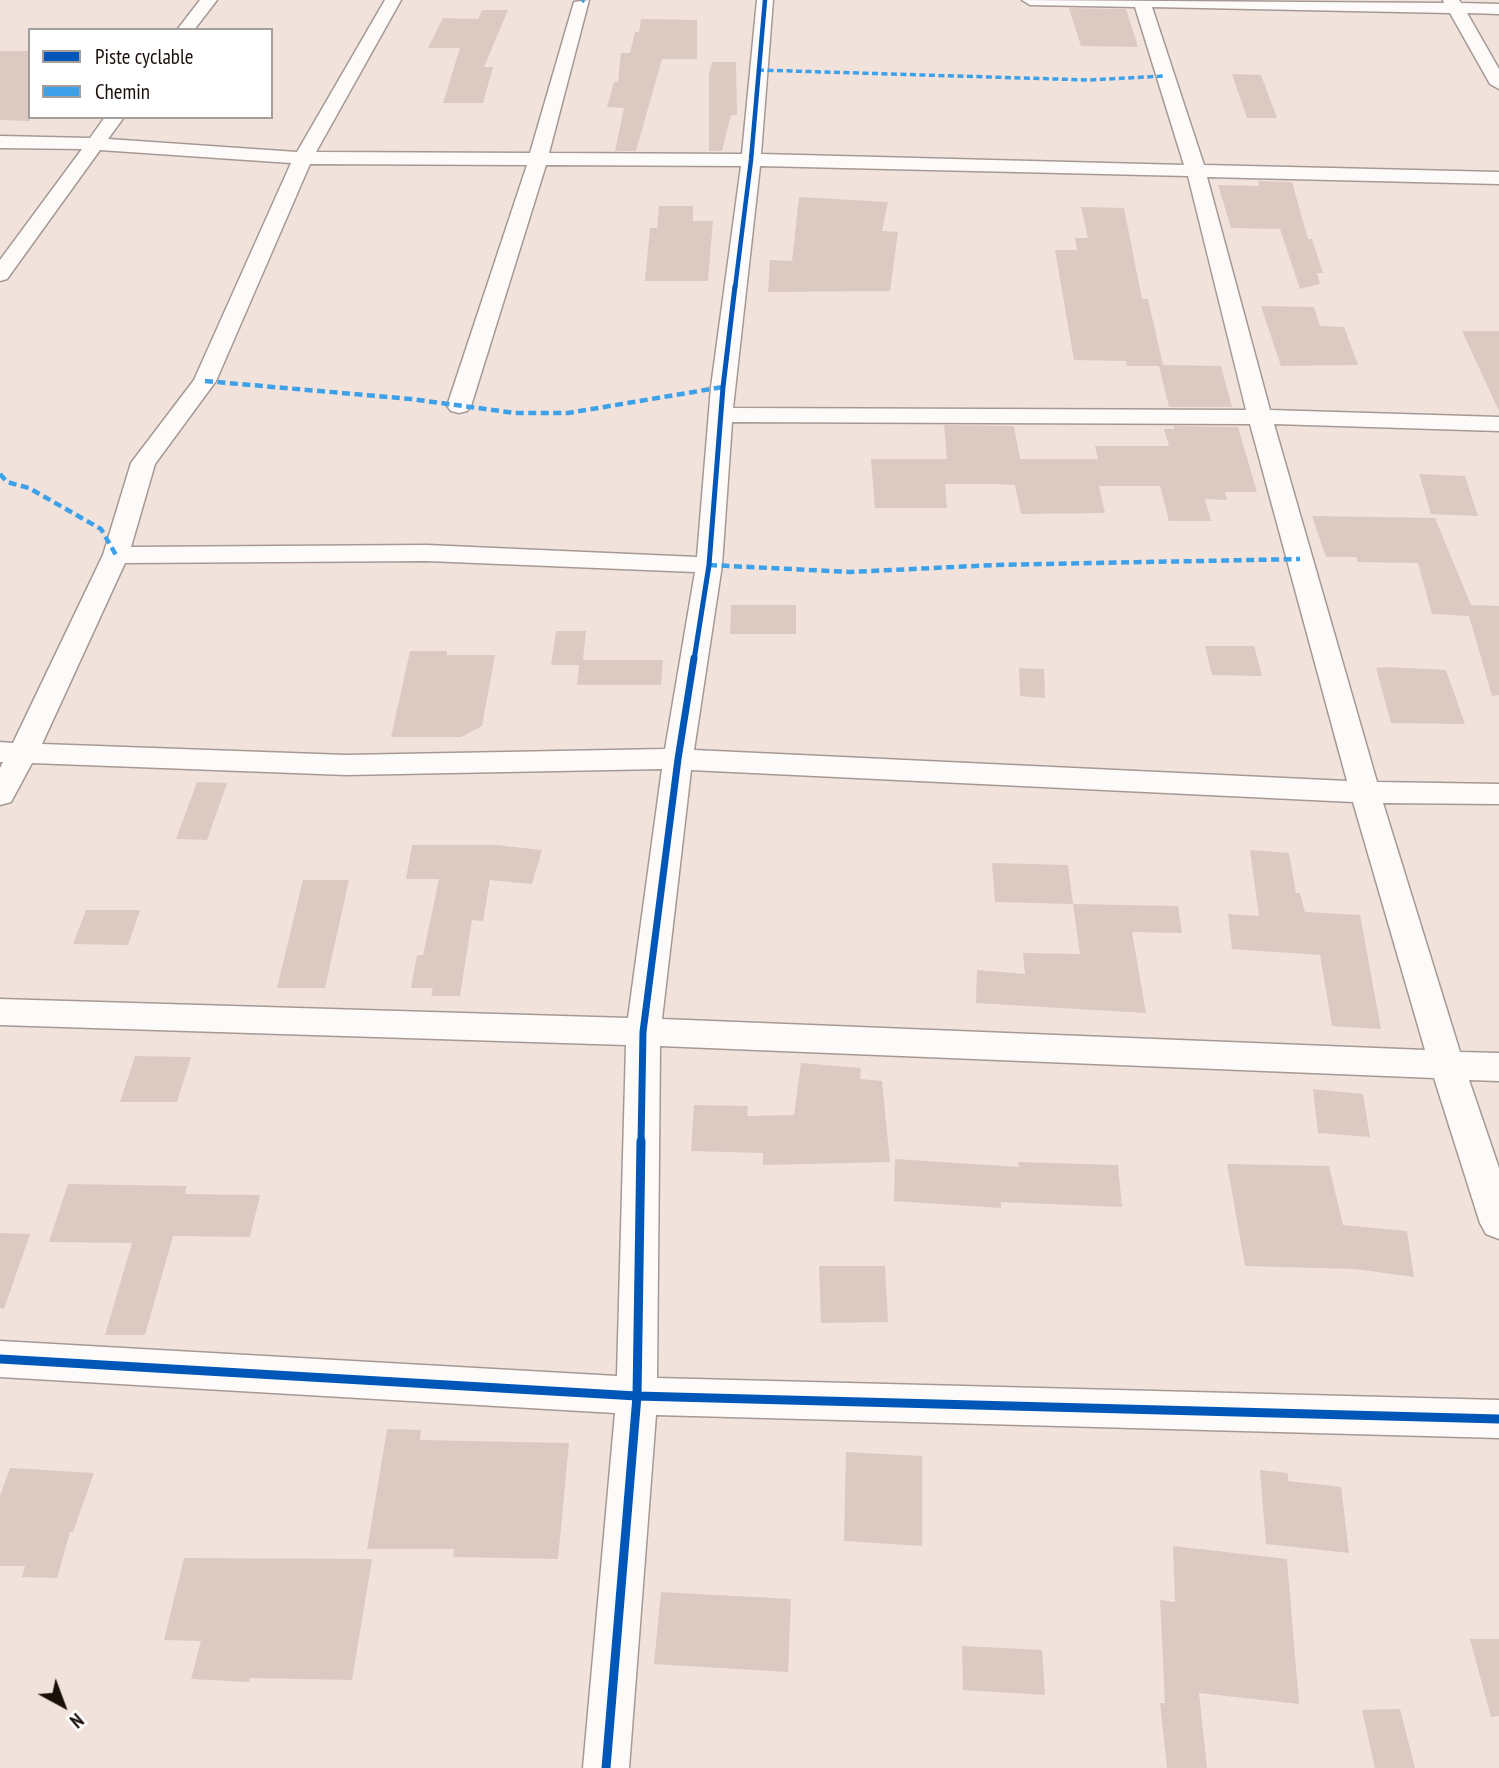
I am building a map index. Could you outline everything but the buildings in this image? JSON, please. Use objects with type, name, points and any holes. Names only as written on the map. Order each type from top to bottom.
[{"type":"street","points":[[187,28],[209,0]]},
{"type":"street","points":[[0,794],[12,753],[116,555],[142,463],[205,381],[303,158],[393,0]]},
{"type":"street","points":[[607,1768],[637,1396],[643,1032],[678,759],[709,565],[721,415],[751,160],[765,0]]},
{"type":"street","points":[[1030,0],[1454,4],[1499,9]]},
{"type":"street","points":[[1142,1],[1196,171],[1260,416],[1365,792],[1447,1066],[1499,1223]]},
{"type":"street","points":[[459,406],[538,160],[582,2]]},
{"type":"street","points":[[1454,4],[1499,84]]},
{"type":"street","points":[[0,275],[113,119]]},
{"type":"street","points":[[0,142],[93,144],[303,158],[751,160],[1499,178]]},
{"type":"street","points":[[721,415],[1260,416],[1499,424]]},
{"type":"street","points":[[116,555],[427,553],[709,565]]},
{"type":"street","points":[[12,753],[346,765],[678,759],[1365,792],[1499,794]]},
{"type":"street","points":[[0,1012],[643,1032],[1499,1067]]},
{"type":"street","points":[[0,1359],[637,1396],[1499,1419]]},
{"type":"marked path","points":[[758,70],[1089,80],[1165,76]]},
{"type":"marked path","points":[[205,381],[411,399],[515,413],[568,413],[723,387]]},
{"type":"marked path","points":[[0,474],[7,482],[29,488],[101,529],[116,555]]},
{"type":"marked path","points":[[709,565],[850,572],[995,565],[1300,559]]},
{"type":"cycle path","points":[[606,1768],[637,1396],[643,1032],[678,759],[709,565],[723,387],[751,160],[765,0]]},
{"type":"cycle path","points":[[0,1359],[637,1396],[1499,1419]]}]
